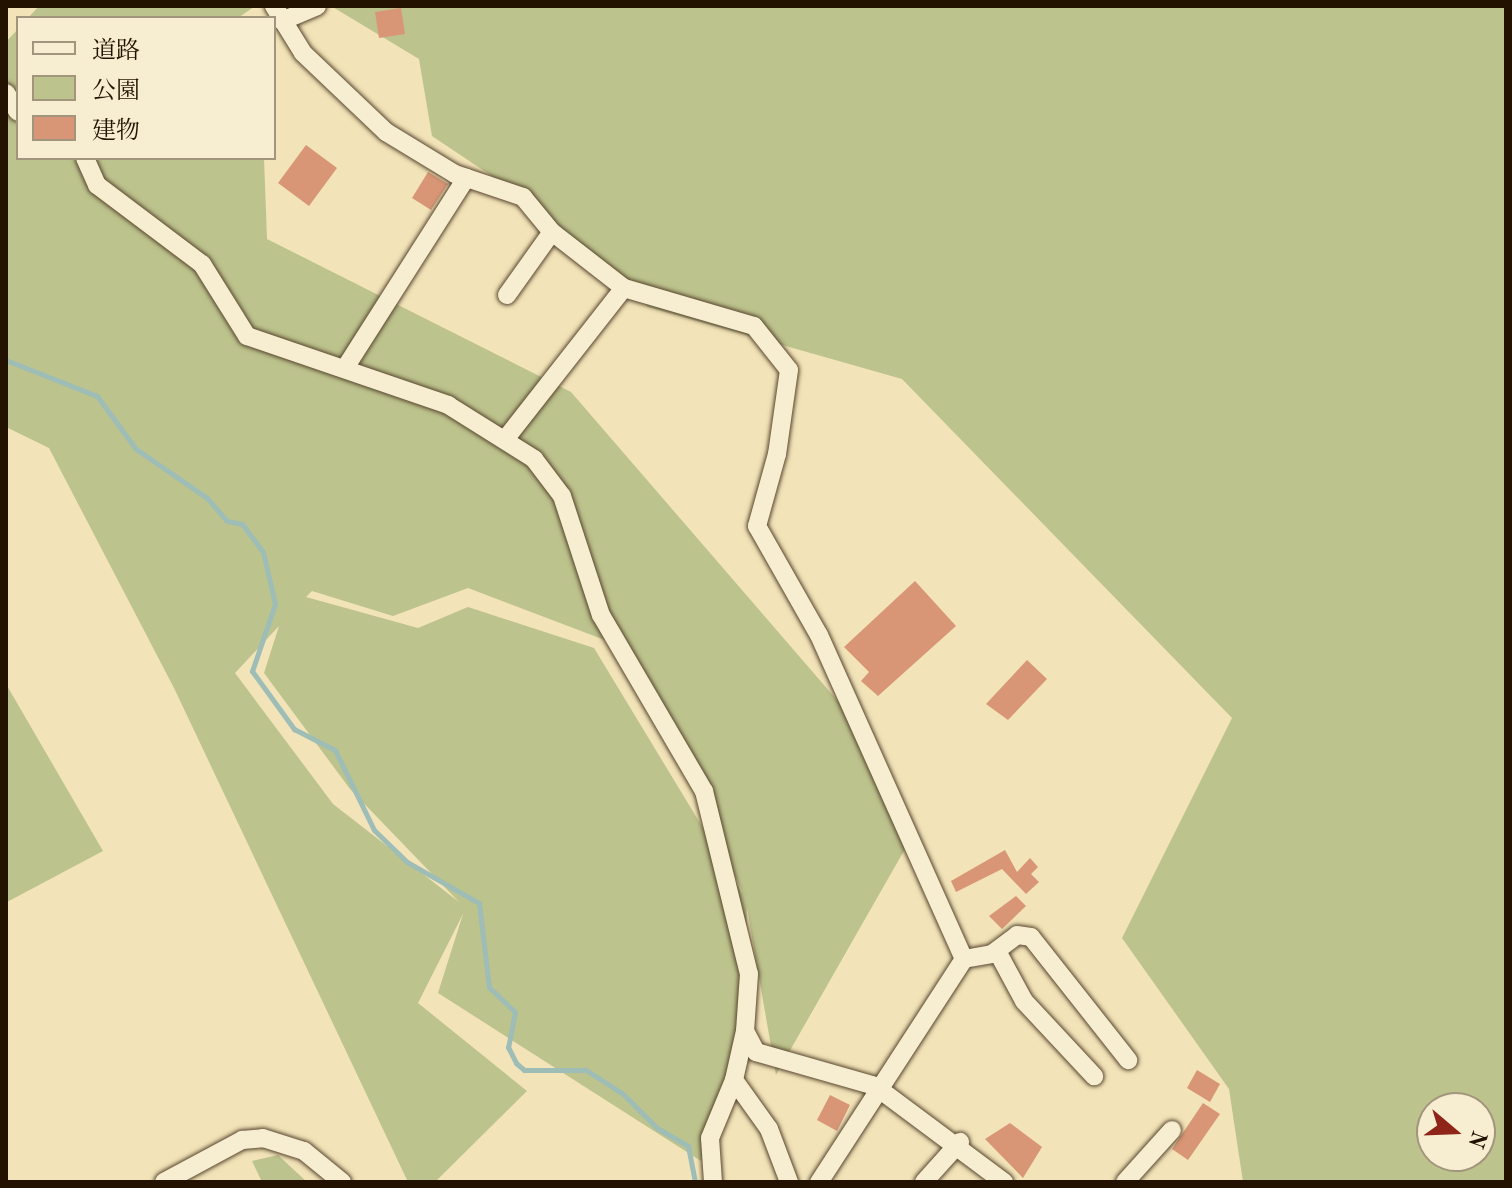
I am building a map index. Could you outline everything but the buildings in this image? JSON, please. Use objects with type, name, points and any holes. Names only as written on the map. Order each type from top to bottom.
[{"type":"street","points":[[317,6],[278,13],[303,53],[386,132],[466,178],[523,197],[552,232],[624,288],[754,326],[789,370],[757,526],[819,635],[964,959]]},
{"type":"street","points":[[86,160],[97,185],[202,264],[247,336],[347,365],[507,437],[562,496],[601,615],[704,791],[749,974],[745,1031],[734,1080],[710,1138],[713,1182]]},
{"type":"street","points":[[347,365],[466,178]]},
{"type":"street","points":[[507,295],[552,232]]},
{"type":"street","points":[[507,437],[624,288]]},
{"type":"street","points":[[819,1182],[875,1086],[964,959],[997,951],[1017,935],[1043,946],[1128,1060]]},
{"type":"street","points":[[997,951],[1024,1001],[1094,1076]]},
{"type":"street","points":[[745,1031],[770,1062],[875,1086],[960,1142],[1004,1182]]},
{"type":"street","points":[[734,1080],[769,1129],[789,1182]]},
{"type":"street","points":[[1125,1182],[1172,1130]]},
{"type":"street","points":[[164,1182],[242,1140],[263,1138],[304,1151],[342,1182]]},
{"type":"street","points":[[924,1182],[960,1142]]},
{"type":"green space","points":[[39,6],[255,6],[241,16],[30,16]]},
{"type":"green space","points":[[331,6],[1506,6],[1506,1182],[1243,1182],[1229,1089],[1122,938],[1232,718],[902,379],[648,307],[552,232],[523,197],[432,136],[419,59]]},
{"type":"green space","points":[[16,31],[16,160],[264,160],[267,239],[571,392],[862,729],[905,849],[776,1075],[747,908],[743,1040],[701,1161],[438,993],[463,914],[418,1003],[527,1091],[435,1182],[408,1182],[174,688],[49,448],[6,427],[6,42]],"holes":[[[468,588],[618,645],[673,737],[743,894],[594,648],[468,607],[418,628],[306,597],[312,591],[393,616]],[[279,626],[264,673],[350,789],[459,902],[333,804],[235,673]]]},
{"type":"green space","points":[[6,684],[103,851],[7,902],[6,899]]},
{"type":"green space","points":[[278,1155],[307,1182],[262,1182],[252,1161]]},
{"type":"waterway","points":[[6,360],[97,396],[136,449],[207,498],[227,521],[242,524],[263,552],[275,604],[252,671],[294,729],[335,750],[374,830],[407,862],[479,903],[489,987],[515,1012],[508,1047],[516,1063],[524,1070],[586,1070],[623,1094],[657,1128],[688,1146],[695,1182]]}]
